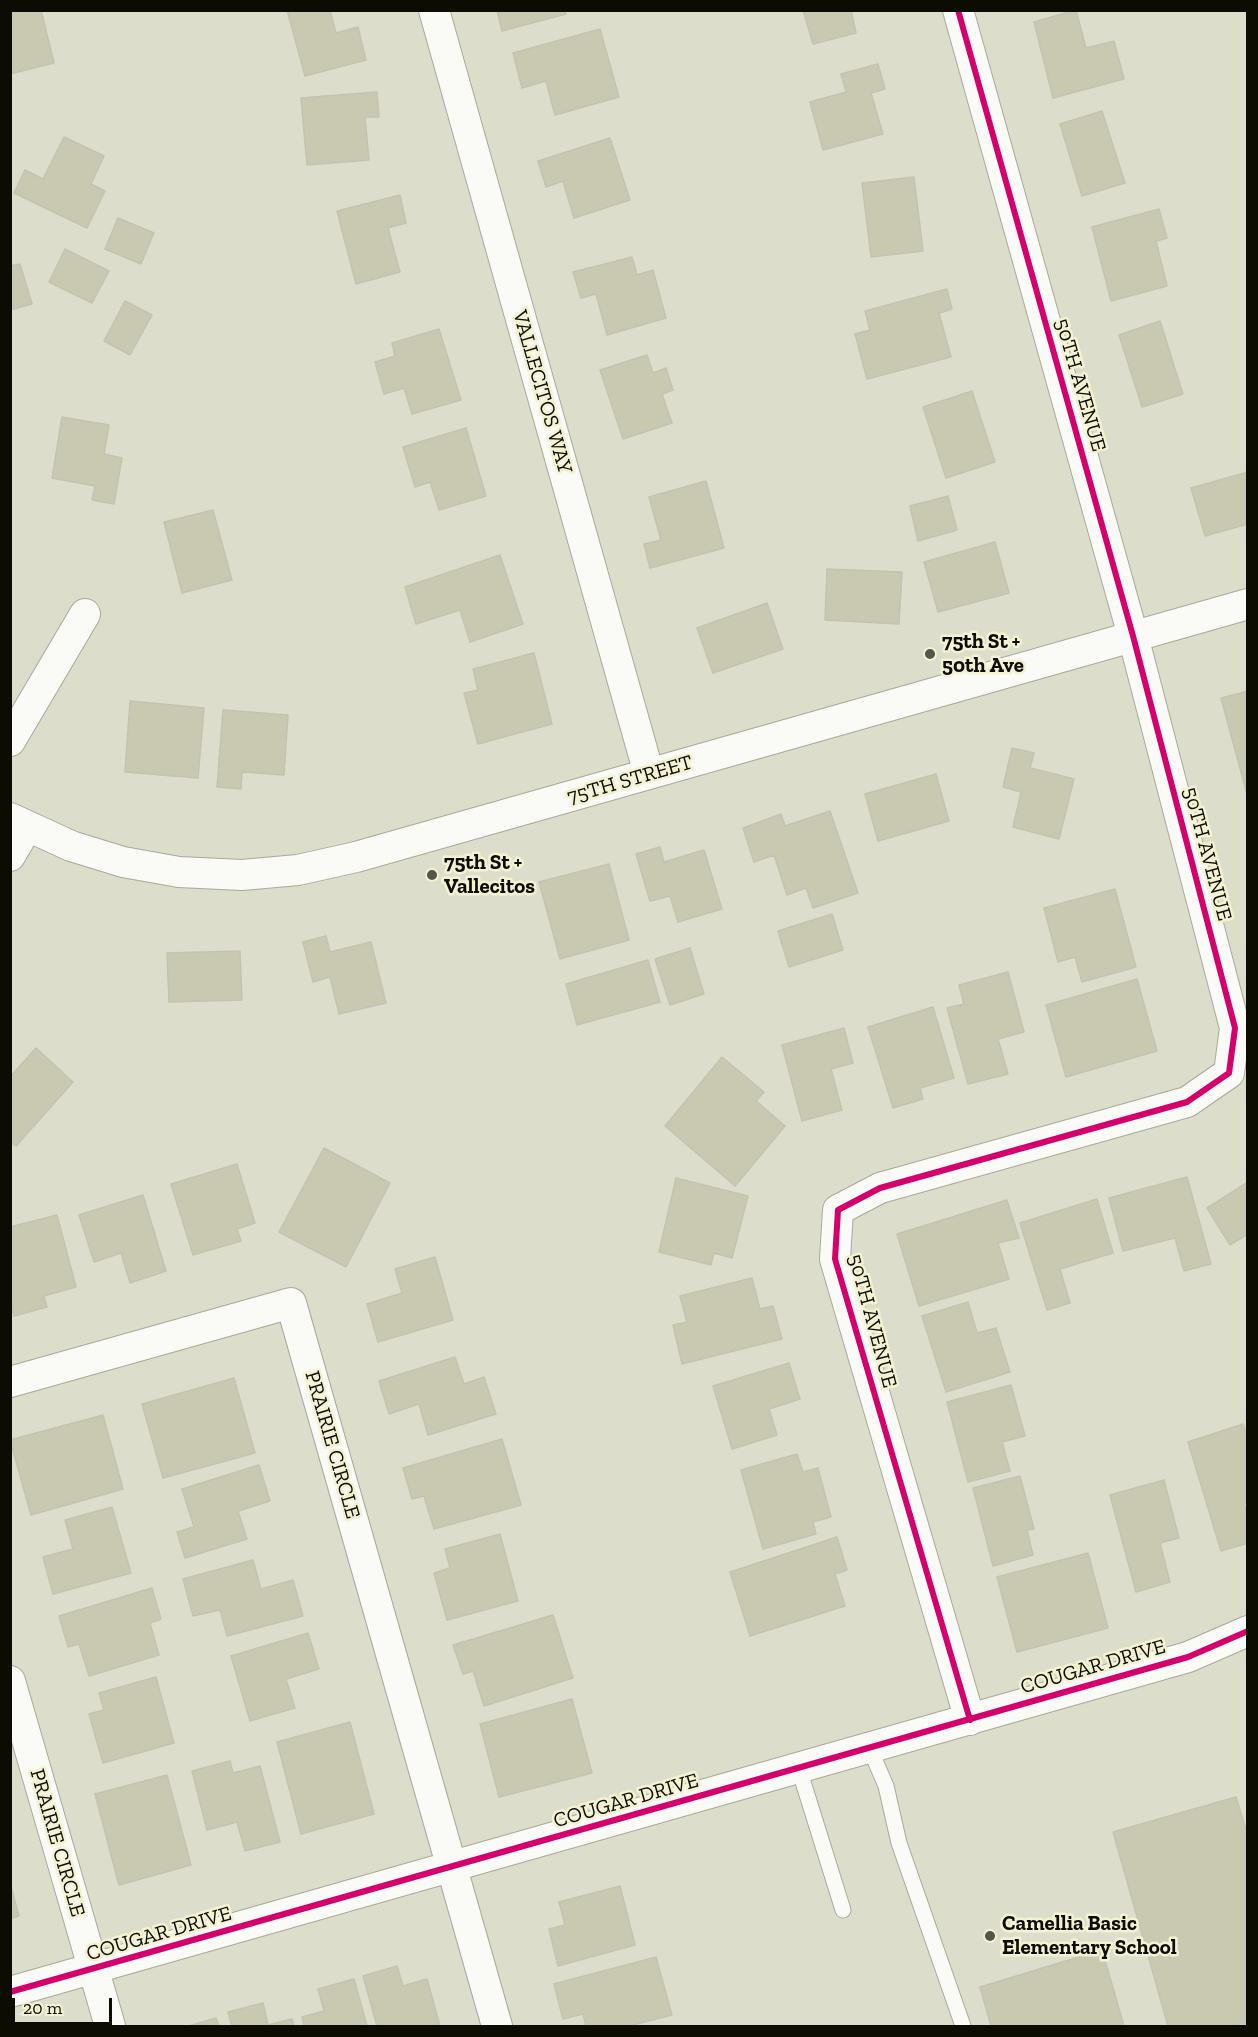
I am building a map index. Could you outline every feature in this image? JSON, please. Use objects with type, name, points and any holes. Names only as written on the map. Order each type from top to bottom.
[{"type":"street","name":"VALLECITOS WAY","points":[[434,10],[649,774]]},
{"type":"street","name":"50TH AVENUE","points":[[958,10],[1133,636],[1235,1028],[1229,1072],[1187,1102],[880,1188],[838,1210],[835,1259],[970,1720]]},
{"type":"street","name":"75TH STREET","points":[[19,822],[70,846],[123,862],[179,872],[242,875],[298,870],[356,857],[1248,604]]},
{"type":"street","points":[[10,741],[85,614]]},
{"type":"street","points":[[10,856],[19,822]]},
{"type":"street","name":"PRAIRIE CIRCLE","points":[[10,1382],[291,1303],[452,1868]]},
{"type":"street","name":"COUGAR DRIVE","points":[[10,1992],[1188,1657],[1248,1631]]},
{"type":"street","name":"PRAIRIE CIRCLE","points":[[10,1681],[110,2026]]},
{"type":"street","points":[[452,1868],[497,2026]]},
{"type":"lane","points":[[870,1749],[886,1786],[899,1843],[963,2026]]},
{"type":"lane","points":[[800,1769],[843,1910]]},
{"type":"building","points":[[10,10],[41,10],[54,63],[10,74]]},
{"type":"building","points":[[287,10],[330,10],[336,33],[358,27],[366,60],[305,76]]},
{"type":"building","points":[[497,10],[565,10],[566,14],[502,31]]},
{"type":"building","points":[[803,10],[851,10],[856,33],[813,44]]},
{"type":"building","points":[[1076,10],[1086,48],[1114,41],[1124,79],[1053,98],[1034,22]]},
{"type":"building","points":[[600,29],[619,97],[555,115],[546,81],[522,88],[513,53]]},
{"type":"building","points":[[878,64],[885,89],[871,93],[883,134],[823,150],[810,102],[846,92],[841,74]]},
{"type":"building","points":[[377,92],[379,117],[365,117],[369,160],[307,165],[301,98]]},
{"type":"building","points":[[1102,111],[1125,183],[1082,196],[1060,124]]},
{"type":"building","points":[[64,137],[104,156],[91,184],[105,191],[87,228],[14,193],[25,170],[43,179]]},
{"type":"building","points":[[610,138],[630,200],[574,218],[563,181],[546,187],[538,161]]},
{"type":"building","points":[[914,177],[923,251],[871,257],[862,183]]},
{"type":"building","points":[[400,195],[406,223],[388,228],[400,272],[356,284],[337,211]]},
{"type":"building","points":[[1159,209],[1167,238],[1156,241],[1167,286],[1111,301],[1092,227]]},
{"type":"building","points":[[118,218],[154,233],[141,264],[105,249]]},
{"type":"building","points":[[65,249],[109,271],[92,303],[49,282]]},
{"type":"building","points":[[632,257],[637,275],[653,270],[666,318],[607,335],[596,294],[581,298],[573,272]]},
{"type":"building","points":[[20,264],[32,304],[10,310],[10,266]]},
{"type":"building","points":[[947,289],[952,309],[939,313],[951,357],[867,379],[855,334],[870,330],[865,311]]},
{"type":"building","points":[[125,301],[152,315],[130,355],[104,341]]},
{"type":"building","points":[[1160,321],[1183,394],[1142,407],[1119,335]]},
{"type":"building","points":[[439,329],[461,400],[412,414],[404,388],[384,394],[375,362],[395,356],[392,343]]},
{"type":"building","points":[[647,355],[653,373],[666,368],[673,390],[662,394],[672,423],[623,439],[600,370]]},
{"type":"building","points":[[972,391],[995,462],[946,478],[923,407]]},
{"type":"building","points":[[62,417],[109,425],[104,454],[122,458],[114,504],[92,500],[95,486],[52,478]]},
{"type":"building","points":[[466,428],[486,496],[439,510],[430,482],[415,487],[403,447]]},
{"type":"building","points":[[1248,472],[1248,524],[1205,536],[1191,488]]},
{"type":"building","points":[[706,481],[724,548],[650,568],[644,544],[661,540],[649,497]]},
{"type":"building","points":[[948,496],[957,530],[918,541],[910,506]]},
{"type":"building","points":[[213,510],[232,580],[182,593],[164,522]]},
{"type":"building","points":[[995,542],[1009,593],[938,612],[924,562]]},
{"type":"building","points":[[500,555],[523,624],[470,642],[460,610],[416,624],[405,587]]},
{"type":"building","points":[[827,569],[902,572],[899,624],[825,620]]},
{"type":"building","points":[[767,603],[783,649],[713,673],[697,628]]},
{"type":"building","points":[[534,653],[552,724],[478,744],[464,693],[478,690],[473,669]]},
{"type":"building","points":[[1248,691],[1248,798],[1221,698]]},
{"type":"building","points":[[130,701],[204,708],[198,778],[125,772]]},
{"type":"building","points":[[223,710],[288,715],[284,775],[242,772],[241,789],[217,787]]},
{"type":"building","points":[[1012,748],[1034,753],[1030,768],[1074,779],[1059,839],[1013,827],[1021,792],[1003,787]]},
{"type":"building","points":[[936,774],[949,821],[878,841],[865,794]]},
{"type":"building","points":[[830,811],[858,893],[813,908],[806,888],[787,895],[774,855],[754,862],[743,828],[781,814],[785,826]]},
{"type":"building","points":[[660,847],[664,862],[704,850],[722,909],[678,922],[670,896],[650,901],[636,854]]},
{"type":"building","points":[[609,864],[629,940],[560,959],[539,882]]},
{"type":"building","points":[[1115,889],[1136,967],[1082,982],[1075,957],[1058,962],[1044,908]]},
{"type":"building","points":[[832,914],[843,950],[789,967],[778,931]]},
{"type":"building","points":[[326,936],[330,952],[371,942],[386,1003],[339,1014],[330,977],[313,982],[303,942]]},
{"type":"building","points":[[690,948],[704,994],[670,1005],[655,959]]},
{"type":"building","points":[[240,951],[242,1000],[169,1002],[167,953]]},
{"type":"building","points":[[648,960],[660,1002],[577,1025],[566,984]]},
{"type":"building","points":[[1008,972],[1024,1032],[998,1039],[1008,1074],[968,1084],[947,1008],[964,1004],[959,985]]},
{"type":"building","points":[[1137,979],[1157,1051],[1066,1077],[1046,1005]]},
{"type":"building","points":[[933,1007],[954,1078],[920,1088],[923,1099],[893,1108],[868,1027]]},
{"type":"building","points":[[844,1028],[853,1063],[831,1069],[842,1110],[802,1121],[782,1045]]},
{"type":"building","points":[[36,1048],[73,1082],[16,1146],[10,1142],[10,1077]]},
{"type":"building","points":[[722,1057],[764,1092],[756,1101],[785,1126],[735,1186],[665,1126]]},
{"type":"building","points":[[324,1148],[390,1183],[346,1267],[279,1232]]},
{"type":"building","points":[[237,1164],[255,1223],[237,1229],[241,1241],[193,1255],[171,1184]]},
{"type":"building","points":[[1187,1177],[1211,1264],[1184,1271],[1175,1238],[1123,1251],[1109,1198]]},
{"type":"building","points":[[676,1178],[748,1196],[732,1258],[714,1253],[711,1265],[659,1252]]},
{"type":"building","points":[[1248,1182],[1248,1234],[1230,1245],[1207,1208]]},
{"type":"building","points":[[143,1195],[166,1271],[130,1283],[121,1253],[94,1262],[79,1215]]},
{"type":"building","points":[[1097,1199],[1113,1253],[1060,1269],[1070,1303],[1047,1310],[1020,1223]]},
{"type":"building","points":[[1007,1200],[1019,1238],[998,1243],[1009,1279],[919,1306],[897,1234]]},
{"type":"building","points":[[57,1215],[76,1287],[44,1296],[47,1307],[14,1316],[10,1302],[10,1227]]},
{"type":"building","points":[[435,1257],[453,1320],[378,1342],[367,1304],[402,1293],[395,1269]]},
{"type":"building","points":[[752,1278],[760,1309],[773,1306],[782,1339],[682,1364],[673,1325],[687,1322],[680,1296]]},
{"type":"building","points":[[968,1302],[977,1333],[996,1328],[1010,1372],[946,1392],[922,1316]]},
{"type":"building","points":[[455,1357],[464,1384],[484,1377],[496,1414],[428,1435],[419,1404],[389,1414],[379,1381]]},
{"type":"building","points":[[789,1363],[800,1399],[769,1409],[777,1435],[732,1449],[713,1386]]},
{"type":"building","points":[[234,1378],[255,1453],[163,1478],[142,1404]]},
{"type":"building","points":[[1011,1385],[1025,1436],[1002,1442],[1010,1471],[968,1482],[947,1402]]},
{"type":"building","points":[[103,1415],[123,1489],[31,1515],[10,1440]]},
{"type":"building","points":[[1243,1424],[1248,1438],[1248,1502],[1244,1504],[1248,1516],[1248,1543],[1221,1551],[1188,1442]]},
{"type":"building","points":[[502,1439],[521,1505],[434,1529],[424,1496],[412,1499],[403,1468]]},
{"type":"building","points":[[797,1454],[803,1472],[818,1468],[831,1517],[813,1522],[816,1534],[763,1549],[741,1470]]},
{"type":"building","points":[[259,1465],[270,1501],[238,1511],[247,1539],[185,1558],[177,1532],[194,1527],[182,1489]]},
{"type":"building","points":[[1020,1476],[1034,1529],[1027,1530],[1033,1555],[993,1566],[973,1488]]},
{"type":"building","points":[[1164,1480],[1179,1538],[1160,1543],[1170,1582],[1136,1592],[1110,1495]]},
{"type":"building","points":[[112,1507],[131,1573],[53,1594],[43,1557],[73,1549],[65,1520]]},
{"type":"building","points":[[500,1534],[518,1601],[447,1620],[434,1573],[450,1568],[445,1549]]},
{"type":"building","points":[[837,1537],[847,1570],[835,1574],[845,1606],[750,1636],[730,1572]]},
{"type":"building","points":[[1088,1553],[1108,1628],[1017,1652],[997,1577]]},
{"type":"building","points":[[253,1560],[261,1589],[293,1580],[303,1616],[227,1636],[220,1610],[193,1616],[183,1579]]},
{"type":"building","points":[[152,1588],[161,1619],[150,1623],[159,1655],[89,1676],[79,1644],[68,1647],[59,1616]]},
{"type":"building","points":[[553,1615],[573,1678],[484,1706],[473,1671],[463,1674],[453,1645]]},
{"type":"building","points":[[308,1633],[319,1669],[286,1679],[295,1708],[250,1721],[231,1656]]},
{"type":"building","points":[[156,1677],[174,1743],[103,1763],[89,1714],[104,1710],[99,1693]]},
{"type":"building","points":[[572,1699],[592,1773],[499,1797],[480,1724]]},
{"type":"building","points":[[350,1722],[374,1814],[301,1834],[277,1742]]},
{"type":"building","points":[[230,1761],[233,1773],[260,1766],[280,1842],[245,1851],[237,1822],[207,1830],[192,1771]]},
{"type":"building","points":[[167,1775],[191,1865],[119,1885],[95,1794]]},
{"type":"building","points":[[1236,1797],[1248,1836],[1248,2026],[1168,2026],[1113,1832]]},
{"type":"building","points":[[10,1883],[19,1916],[10,1919]]},
{"type":"building","points":[[620,1886],[635,1945],[558,1966],[549,1929],[565,1925],[559,1902]]},
{"type":"building","points":[[1102,1950],[1124,2026],[991,2026],[980,1987]]},
{"type":"building","points":[[656,1957],[672,2015],[629,2026],[586,2026],[583,2014],[563,2019],[554,1984]]},
{"type":"building","points":[[397,1966],[403,1986],[427,1979],[440,2026],[377,2026],[363,1976]]},
{"type":"building","points":[[354,1979],[367,2026],[304,2026],[302,2017],[324,2011],[318,1989]]},
{"type":"building","points":[[263,2003],[268,2025],[292,2019],[294,2026],[232,2026],[228,2012]]},
{"type":"building","points":[[216,2018],[219,2026],[189,2026]]},
{"type":"cycle path","points":[[958,10],[1133,636],[1235,1028],[1229,1073],[1187,1102],[880,1188],[838,1210],[835,1259],[970,1720]]},
{"type":"cycle path","points":[[10,1992],[1188,1657],[1248,1631]]},
{"type":"place","name":"75th St + 50th Ave","points":[[930,654]]},
{"type":"place","name":"75th St + Vallecitos","points":[[432,875]]},
{"type":"place","name":"Camellia Basic Elementary School","points":[[990,1936]]}]
